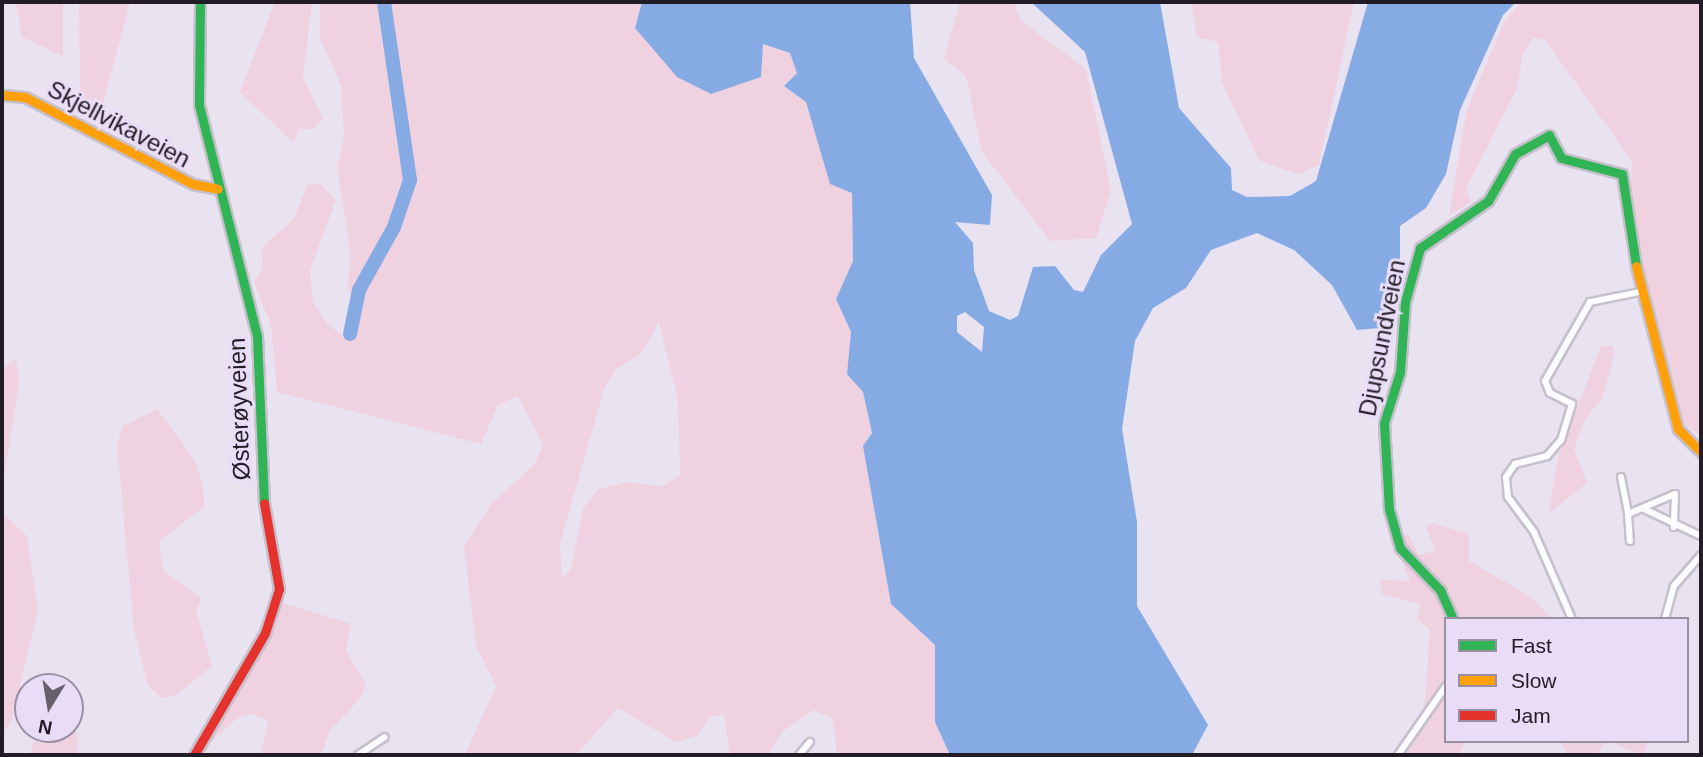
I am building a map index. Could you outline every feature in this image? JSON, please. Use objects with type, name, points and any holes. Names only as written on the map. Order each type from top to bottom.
[{"type":"street","name":"Østerøyveien","points":[[194,755],[265,633],[279,589],[259,466],[257,336],[218,189],[198,92],[200,2]]},
{"type":"street","name":"Skjellvikaveien","points":[[2,95],[25,97],[192,184],[218,189]]},
{"type":"street","name":"Djupsundveien","points":[[1452,617],[1440,590],[1404,557],[1389,509],[1384,423],[1400,372],[1414,262],[1427,239],[1497,193],[1515,154],[1532,139],[1549,135],[1561,158],[1599,163],[1622,174],[1640,292]]},
{"type":"street","points":[[1571,617],[1534,532],[1508,497],[1506,477],[1515,464],[1547,456],[1561,440],[1572,404],[1550,393],[1545,381],[1590,302],[1640,292],[1678,429],[1701,452]]},
{"type":"street","points":[[1622,477],[1630,541]]},
{"type":"street","points":[[1628,514],[1675,494],[1674,527]]},
{"type":"street","points":[[1644,509],[1674,527],[1701,536]]},
{"type":"street","points":[[1666,617],[1674,586],[1701,555]]},
{"type":"street","points":[[1398,755],[1444,689]]},
{"type":"street","points":[[358,755],[385,737]]},
{"type":"street","points":[[799,755],[810,741]]},
{"type":"shaded area","points":[[16,2],[63,2],[63,56],[22,37]]},
{"type":"shaded area","points":[[79,2],[130,2],[103,104],[80,96]]},
{"type":"shaded area","points":[[275,2],[312,2],[303,77],[323,118],[314,129],[299,129],[293,142],[240,92]]},
{"type":"shaded area","points":[[320,2],[642,2],[635,28],[763,44],[790,53],[797,73],[784,86],[806,102],[830,183],[852,193],[853,261],[836,299],[851,332],[847,374],[863,392],[872,433],[863,446],[891,604],[935,645],[935,722],[950,755],[837,755],[833,719],[814,710],[783,731],[768,755],[730,755],[724,714],[710,717],[698,735],[676,742],[618,708],[576,755],[465,755],[496,686],[476,645],[464,547],[491,504],[535,464],[543,444],[518,396],[498,405],[481,444],[277,392],[271,325],[254,282],[263,269],[262,248],[294,218],[307,185],[321,184],[336,200],[310,270],[313,302],[329,326],[347,337],[359,302],[347,289],[351,256],[337,167],[344,137],[341,85],[320,39]],"holes":[[[659,322],[678,400],[680,475],[663,486],[625,482],[597,490],[583,509],[571,569],[562,578],[560,544],[604,389],[616,369],[641,354]]]},
{"type":"shaded area","points":[[960,2],[1014,2],[1020,20],[1086,69],[1111,191],[1096,238],[1050,241],[982,152],[966,76],[944,59]]},
{"type":"shaded area","points":[[1191,2],[1354,2],[1319,165],[1298,174],[1259,160],[1222,83],[1218,42],[1197,37]]},
{"type":"shaded area","points":[[1521,2],[1701,2],[1701,436],[1681,422],[1650,305],[1630,197],[1632,161],[1545,40],[1533,38],[1522,56],[1518,86],[1466,189],[1471,202],[1449,216],[1467,109],[1504,22]]},
{"type":"shaded area","points":[[1601,346],[1613,346],[1615,353],[1602,399],[1585,419],[1574,449],[1587,483],[1549,513],[1558,457]]},
{"type":"shaded area","points":[[16,359],[19,383],[2,491],[2,369]]},
{"type":"shaded area","points":[[157,409],[196,462],[202,483],[205,506],[159,541],[163,570],[202,599],[196,611],[212,666],[176,695],[162,698],[148,686],[134,630],[117,444],[123,426]]},
{"type":"shaded area","points":[[4,515],[27,536],[38,610],[23,673],[14,673],[14,711],[2,735]]},
{"type":"shaded area","points":[[1432,523],[1469,534],[1469,561],[1531,597],[1550,617],[1444,617],[1444,743],[1465,743],[1459,755],[1401,755],[1443,690],[1424,710],[1430,630],[1417,619],[1420,604],[1382,594],[1380,580],[1410,581],[1394,542],[1408,534],[1419,555],[1435,551],[1426,526]]},
{"type":"shaded area","points":[[280,602],[351,624],[346,650],[366,685],[361,697],[329,732],[321,755],[261,755],[268,720],[251,714],[238,717],[206,747],[207,734],[276,625]]},
{"type":"shaded area","points":[[34,743],[78,743],[79,755],[30,755]]},
{"type":"shaded area","points":[[1560,743],[1605,743],[1595,755],[1568,755]]},
{"type":"shaded area","points":[[1612,743],[1647,743],[1643,755]]},
{"type":"water","points":[[642,2],[910,2],[914,58],[992,195],[990,225],[955,222],[973,243],[974,270],[989,311],[1010,320],[1018,316],[1033,267],[1055,266],[1074,290],[1083,292],[1101,255],[1132,224],[1085,52],[1031,2],[1160,2],[1179,108],[1231,168],[1232,190],[1247,197],[1290,196],[1316,181],[1368,2],[1516,2],[1503,15],[1460,110],[1446,174],[1426,208],[1400,226],[1400,279],[1379,328],[1357,330],[1332,285],[1294,250],[1257,233],[1211,250],[1186,288],[1153,308],[1135,341],[1122,429],[1137,522],[1137,606],[1208,725],[1192,755],[950,755],[935,722],[935,645],[891,604],[863,446],[872,433],[863,392],[847,374],[851,332],[836,299],[853,261],[852,193],[830,184],[806,102],[784,86],[797,73],[790,53],[763,44],[761,77],[711,94],[677,77],[635,28]],"holes":[[[965,312],[984,327],[982,352],[957,332],[957,316]]]},
{"type":"waterway","points":[[350,334],[359,290],[394,227],[410,180],[384,2]]},
{"type":"traffic: fast","points":[[200,2],[199,105],[257,336],[264,503]]},
{"type":"traffic: fast","points":[[1452,617],[1440,590],[1400,548],[1389,509],[1384,423],[1400,372],[1405,302],[1420,248],[1488,201],[1515,154],[1549,135],[1561,158],[1622,174],[1636,266]]},
{"type":"traffic: slow","points":[[2,95],[25,97],[193,184],[218,189]]},
{"type":"traffic: slow","points":[[1636,266],[1678,429],[1701,452]]},
{"type":"traffic: jam","points":[[194,755],[265,633],[279,589],[264,503]]}]
